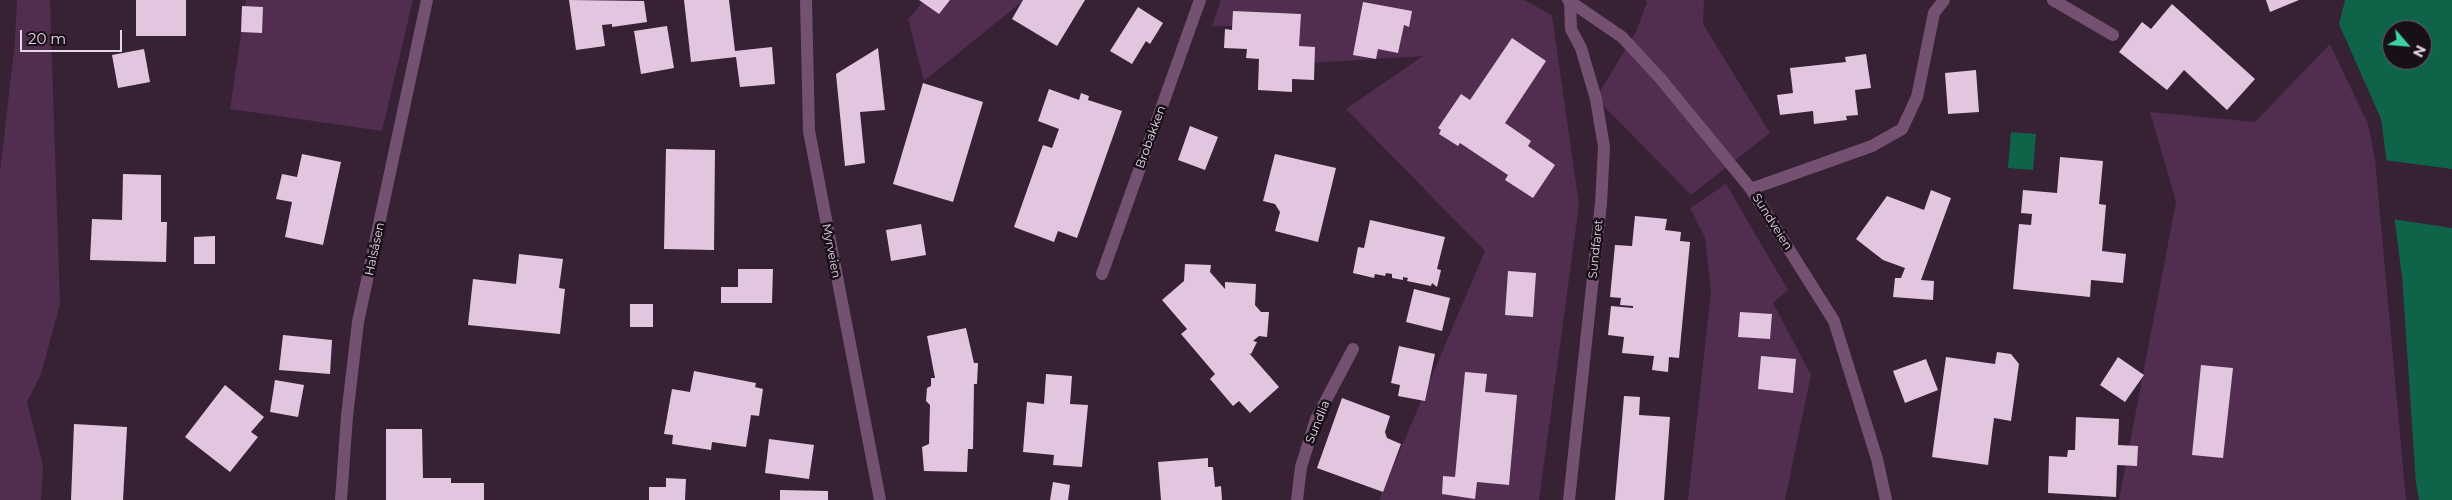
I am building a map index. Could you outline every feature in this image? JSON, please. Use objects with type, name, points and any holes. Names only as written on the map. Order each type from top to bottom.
[{"type":"street","name":"Halsåsen","points":[[341,500],[347,416],[358,322],[427,0]]},
{"type":"street","name":"Myrveien","points":[[806,0],[809,131],[880,500]]},
{"type":"street","name":"Brobakken","points":[[1102,274],[1200,0]]},
{"type":"street","points":[[1751,189],[1872,146],[1902,129],[1917,97],[1934,13],[1944,0]]},
{"type":"street","points":[[2053,0],[2113,35]]},
{"type":"street","name":"Sundveien","points":[[1569,1],[1622,37],[1660,78],[1751,189],[1834,321],[1877,459],[1886,500]]},
{"type":"street","name":"Sundfaret","points":[[1569,1],[1571,30],[1581,48],[1596,99],[1604,147],[1600,213],[1569,500]]},
{"type":"street","name":"Sundlia","points":[[1297,500],[1301,467],[1316,419],[1352,349]]},
{"type":"shaded area","points":[[17,0],[50,0],[60,304],[41,374],[27,402],[43,466],[41,500],[0,500],[0,173],[15,41]]},
{"type":"shaded area","points":[[246,0],[413,0],[382,131],[230,109]]},
{"type":"shaded area","points":[[925,0],[1024,0],[924,81],[908,19]]},
{"type":"shaded area","points":[[1221,0],[1524,0],[1552,15],[1579,205],[1539,500],[1379,500],[1485,251],[1346,109],[1423,56],[1311,63],[1259,26],[1212,26]]},
{"type":"shaded area","points":[[1645,0],[1704,0],[1703,24],[1770,133],[1691,195],[1596,98],[1636,32],[1647,2]]},
{"type":"shaded area","points":[[2345,0],[2452,0],[2452,500],[2419,500],[2416,483],[2402,276],[2381,119],[2339,24]]},
{"type":"shaded area","points":[[2330,44],[2368,124],[2375,159],[2406,500],[2119,500],[2176,202],[2150,112],[2255,122]]},
{"type":"shaded area","points":[[2011,132],[2036,134],[2033,170],[2008,168]]},
{"type":"shaded area","points":[[1726,184],[1788,290],[1773,303],[1811,375],[1785,500],[1688,500],[1711,290],[1705,238],[1690,208]]},
{"type":"pier","points":[[2384,160],[2452,169],[2452,228],[2392,219]]},
{"type":"building","points":[[136,0],[186,0],[186,36],[136,36]]},
{"type":"building","points":[[569,0],[644,1],[647,22],[612,27],[612,24],[602,25],[605,46],[576,50]]},
{"type":"building","points":[[684,0],[729,0],[735,51],[772,47],[775,84],[740,87],[736,57],[691,62]]},
{"type":"building","points":[[919,0],[950,0],[939,14]]},
{"type":"building","points":[[1023,0],[1085,0],[1057,46],[1012,19]]},
{"type":"building","points":[[2266,0],[2299,0],[2270,12]]},
{"type":"building","points":[[1363,2],[1412,11],[1409,27],[1404,25],[1398,53],[1378,49],[1376,59],[1353,55]]},
{"type":"building","points":[[2172,4],[2255,79],[2227,110],[2184,70],[2167,90],[2119,52],[2142,22],[2151,29]]},
{"type":"building","points":[[242,6],[263,7],[262,33],[241,32]]},
{"type":"building","points":[[1138,7],[1163,23],[1150,44],[1146,41],[1132,64],[1110,51]]},
{"type":"building","points":[[1233,11],[1301,14],[1299,46],[1315,47],[1314,80],[1292,79],[1292,92],[1258,90],[1259,59],[1246,58],[1247,49],[1224,48],[1225,29],[1232,30]]},
{"type":"building","points":[[667,26],[674,68],[641,74],[634,31]]},
{"type":"building","points":[[1512,38],[1546,61],[1505,123],[1531,141],[1528,146],[1555,165],[1533,198],[1505,180],[1508,175],[1460,143],[1458,146],[1439,134],[1441,130],[1438,128],[1461,94],[1470,100]]},
{"type":"building","points":[[878,48],[885,110],[860,112],[865,163],[845,166],[836,74]]},
{"type":"building","points":[[144,49],[150,82],[118,88],[112,55]]},
{"type":"building","points":[[1866,54],[1871,88],[1855,90],[1858,115],[1846,116],[1847,120],[1814,124],[1813,111],[1780,115],[1777,95],[1793,93],[1790,68],[1846,62],[1845,57]]},
{"type":"building","points":[[1976,70],[1979,112],[1948,114],[1945,73]]},
{"type":"building","points":[[923,83],[983,102],[953,202],[893,184]]},
{"type":"building","points":[[1049,89],[1079,100],[1081,93],[1089,96],[1088,100],[1122,111],[1077,238],[1058,231],[1054,242],[1014,227],[1043,145],[1052,148],[1059,129],[1038,121]]},
{"type":"building","points":[[1190,126],[1218,137],[1205,170],[1178,160]]},
{"type":"building","points":[[666,149],[715,150],[714,250],[664,249]]},
{"type":"building","points":[[302,154],[341,162],[323,245],[285,237],[292,202],[276,199],[282,174],[297,177]]},
{"type":"building","points":[[1275,154],[1336,168],[1318,242],[1275,231],[1280,212],[1275,204],[1263,201]]},
{"type":"building","points":[[2060,157],[2103,161],[2099,204],[2106,205],[2102,251],[2126,254],[2123,283],[2091,280],[2090,297],[2013,289],[2019,224],[2031,225],[2032,214],[2021,213],[2023,190],[2057,193]]},
{"type":"building","points":[[123,174],[161,175],[161,222],[167,222],[166,262],[90,260],[92,219],[122,220]]},
{"type":"building","points":[[1931,190],[1951,198],[1921,280],[1934,281],[1933,300],[1893,297],[1895,278],[1901,278],[1905,268],[1883,260],[1856,239],[1887,196],[1924,210]]},
{"type":"building","points":[[1635,216],[1667,219],[1665,230],[1681,232],[1680,241],[1690,242],[1679,358],[1669,357],[1668,372],[1652,370],[1654,356],[1622,353],[1624,337],[1608,335],[1611,306],[1633,308],[1633,306],[1620,305],[1621,298],[1610,297],[1615,245],[1632,246]]},
{"type":"building","points":[[1370,220],[1445,237],[1437,269],[1441,270],[1437,287],[1432,283],[1431,286],[1407,281],[1408,278],[1403,277],[1403,280],[1392,278],[1392,274],[1386,273],[1385,276],[1375,274],[1374,278],[1353,273],[1358,247],[1364,248]]},
{"type":"building","points":[[921,224],[926,255],[891,261],[886,230]]},
{"type":"building","points":[[215,236],[215,264],[194,264],[194,237]]},
{"type":"building","points":[[519,254],[563,259],[559,288],[565,289],[560,334],[468,325],[473,279],[516,284]]},
{"type":"building","points":[[1185,264],[1211,265],[1210,272],[1225,289],[1225,282],[1256,284],[1255,305],[1261,312],[1269,312],[1267,337],[1259,336],[1253,341],[1257,342],[1251,354],[1249,353],[1279,387],[1250,413],[1239,401],[1233,406],[1210,379],[1215,374],[1181,334],[1187,329],[1162,300],[1184,281]]},
{"type":"building","points":[[738,269],[773,269],[772,303],[721,303],[721,287],[738,287]]},
{"type":"building","points":[[1508,271],[1536,273],[1533,317],[1505,315]]},
{"type":"building","points":[[1414,289],[1450,298],[1442,331],[1406,322]]},
{"type":"building","points":[[630,304],[653,304],[653,327],[630,327]]},
{"type":"building","points":[[1740,312],[1772,314],[1770,339],[1738,337]]},
{"type":"building","points":[[966,328],[974,363],[978,363],[977,384],[974,384],[973,449],[968,449],[967,472],[924,471],[922,447],[929,444],[930,405],[926,401],[927,388],[931,386],[931,378],[935,378],[927,336]]},
{"type":"building","points":[[283,335],[332,340],[330,374],[279,370]]},
{"type":"building","points":[[1399,346],[1435,354],[1425,401],[1398,396],[1400,385],[1391,383]]},
{"type":"building","points":[[1997,352],[2011,354],[2019,364],[2011,421],[1994,418],[1988,465],[1932,457],[1946,357],[1995,364]]},
{"type":"building","points":[[1761,356],[1796,359],[1793,393],[1758,389]]},
{"type":"building","points":[[2118,357],[2144,375],[2125,402],[2100,385]]},
{"type":"building","points":[[1926,359],[1938,390],[1905,403],[1893,371]]},
{"type":"building","points":[[2201,365],[2233,368],[2223,458],[2192,455]]},
{"type":"building","points":[[694,371],[756,383],[755,387],[763,389],[759,416],[751,415],[746,447],[712,442],[711,450],[672,444],[673,435],[664,434],[672,389],[690,392]]},
{"type":"building","points":[[1465,372],[1487,374],[1485,392],[1517,395],[1509,485],[1477,482],[1475,499],[1442,494],[1443,476],[1455,477]]},
{"type":"building","points":[[1046,374],[1072,376],[1070,404],[1088,405],[1082,467],[1053,465],[1054,455],[1023,452],[1027,402],[1044,404]]},
{"type":"building","points":[[275,380],[304,385],[298,417],[270,412]]},
{"type":"building","points":[[225,385],[264,417],[251,432],[258,437],[230,472],[185,437]]},
{"type":"building","points":[[1624,396],[1640,397],[1639,415],[1670,417],[1664,500],[1615,500]]},
{"type":"building","points":[[1342,398],[1390,416],[1385,432],[1387,438],[1401,444],[1383,492],[1317,468]]},
{"type":"building","points":[[2076,417],[2119,419],[2118,445],[2138,446],[2137,466],[2117,465],[2116,497],[2048,493],[2049,456],[2067,457],[2068,450],[2075,450]]},
{"type":"building","points":[[74,424],[127,427],[123,500],[71,500]]},
{"type":"building","points":[[386,429],[422,429],[423,478],[451,478],[451,483],[484,483],[484,500],[386,500]]},
{"type":"building","points":[[769,439],[814,445],[809,479],[765,473]]},
{"type":"building","points":[[1208,458],[1208,467],[1213,467],[1215,487],[1221,486],[1222,500],[1161,500],[1158,462]]},
{"type":"building","points":[[666,478],[686,479],[685,500],[649,500],[649,487],[666,487]]},
{"type":"building","points":[[1053,482],[1070,485],[1068,500],[1050,500]]},
{"type":"building","points":[[780,490],[828,491],[828,500],[780,500]]}]
